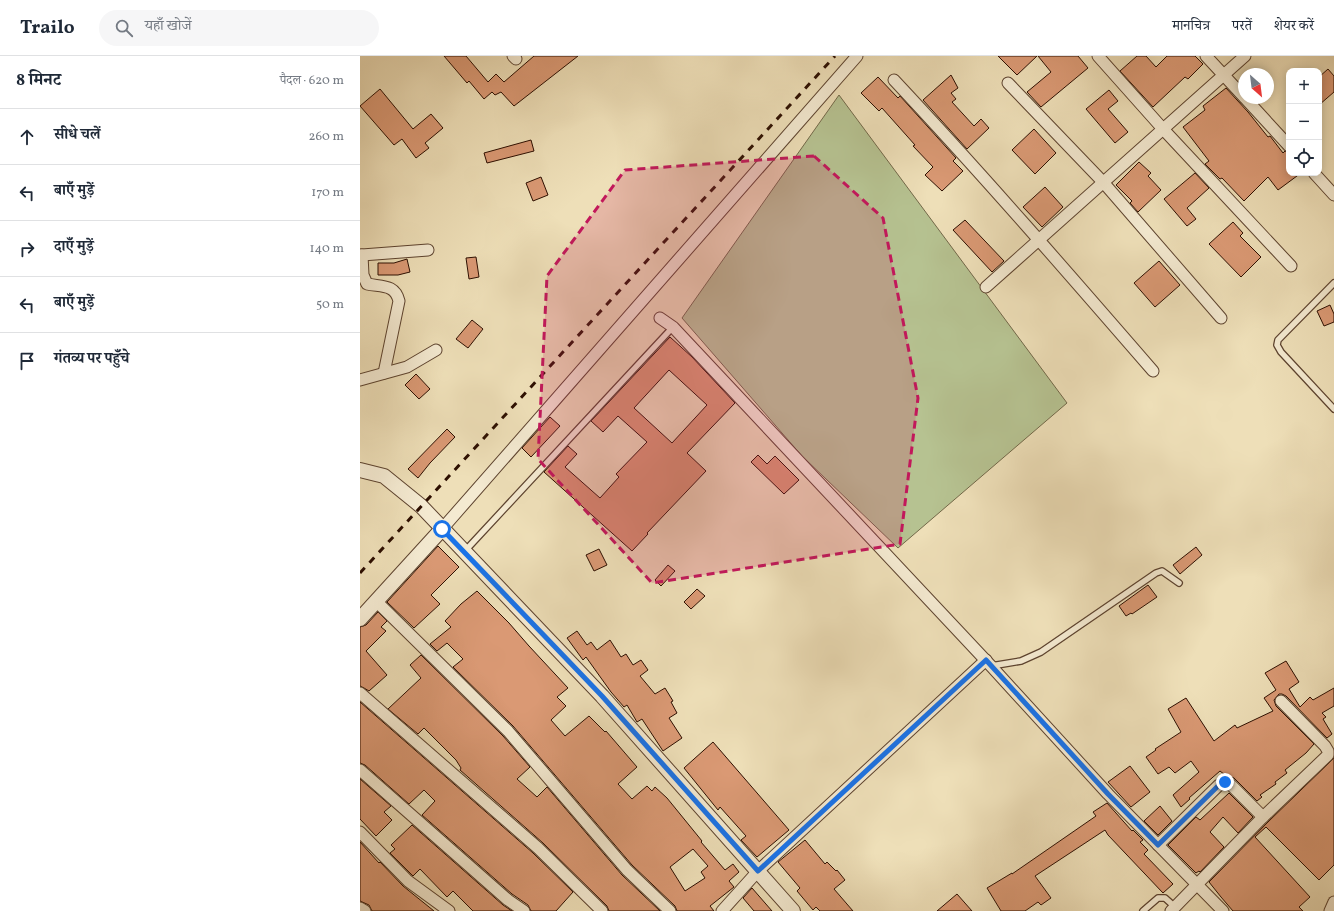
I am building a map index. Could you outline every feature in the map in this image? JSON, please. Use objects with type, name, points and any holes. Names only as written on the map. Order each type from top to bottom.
[{"type":"street","points":[[360,619],[442,529],[857,56]]},
{"type":"street","points":[[1098,56],[1163,129],[1291,266]]},
{"type":"street","points":[[1206,56],[1238,91]]},
{"type":"street","points":[[986,287],[1245,56]]},
{"type":"street","points":[[894,80],[942,131],[1153,371]]},
{"type":"street","points":[[1008,84],[1103,182],[1221,318]]},
{"type":"street","points":[[1250,104],[1286,143]]},
{"type":"street","points":[[1317,176],[1334,195]]},
{"type":"street","points":[[384,373],[400,301],[397,292],[393,288],[367,284],[363,275],[361,255],[428,250]]},
{"type":"street","points":[[660,318],[673,327],[989,663],[1108,794],[1223,911]]},
{"type":"street","points":[[360,380],[407,367],[436,350]]},
{"type":"street","points":[[360,470],[384,476],[421,506],[602,696],[793,911]]},
{"type":"street","points":[[376,601],[508,731],[627,870],[670,911]]},
{"type":"street","points":[[722,911],[758,871],[989,663]]},
{"type":"street","points":[[360,693],[538,848],[602,911]]},
{"type":"street","points":[[1173,909],[1263,817],[1328,755],[1328,751],[1325,746],[1281,701]]},
{"type":"street","points":[[360,770],[508,900],[524,911]]},
{"type":"street","points":[[1158,845],[1219,785],[1225,782],[1229,783],[1263,817]]},
{"type":"street","points":[[360,832],[408,882],[448,911]]},
{"type":"street","points":[[1330,911],[1334,902]]},
{"type":"street","points":[[360,908],[365,911]]},
{"type":"lane","points":[[1334,283],[1278,340],[1277,345],[1281,352],[1334,409]]},
{"type":"lane","points":[[464,552],[673,327]]},
{"type":"lane","points":[[989,663],[1021,661],[1041,652],[1156,573],[1162,571],[1179,583]]},
{"type":"lane","points":[[1142,911],[1158,898],[1165,898],[1173,909]]},
{"type":"highlighted area","points":[[814,156],[883,218],[918,398],[900,544],[652,583],[538,459],[547,276],[625,170]]},
{"type":"green space","points":[[839,95],[1067,403],[898,548],[802,456],[682,318]]},
{"type":"building","points":[[444,56],[466,56],[488,82],[496,74],[504,82],[534,56],[578,56],[514,106],[501,92],[495,95],[492,92],[484,99],[469,81],[467,83]]},
{"type":"building","points":[[998,56],[1037,56],[1017,75]]},
{"type":"building","points":[[1038,56],[1078,56],[1088,68],[1041,107],[1027,92],[1051,72]]},
{"type":"building","points":[[1137,56],[1146,56],[1156,67],[1167,56],[1195,56],[1203,64],[1188,79],[1185,77],[1153,107],[1120,71]]},
{"type":"building","points":[[1328,69],[1334,76],[1334,92],[1322,102],[1322,74]]},
{"type":"building","points":[[951,75],[958,88],[951,93],[956,99],[952,102],[974,126],[981,119],[989,128],[967,149],[923,100]]},
{"type":"building","points":[[878,77],[898,98],[900,96],[956,158],[953,161],[963,171],[942,191],[925,175],[933,167],[913,146],[915,145],[882,108],[879,111],[861,93]]},
{"type":"building","points":[[1226,88],[1238,101],[1238,104],[1241,104],[1268,137],[1270,136],[1283,153],[1286,152],[1286,176],[1297,176],[1278,190],[1268,177],[1244,201],[1222,178],[1220,179],[1205,164],[1209,161],[1183,127],[1205,110],[1203,106]]},
{"type":"building","points":[[380,89],[413,129],[431,114],[443,128],[425,143],[429,148],[416,158],[402,139],[394,145],[360,106]]},
{"type":"building","points":[[1109,90],[1118,101],[1108,109],[1128,132],[1115,143],[1086,109]]},
{"type":"building","points":[[1034,129],[1056,153],[1035,174],[1012,150]]},
{"type":"building","points":[[531,140],[534,151],[487,163],[484,153]]},
{"type":"building","points":[[1139,162],[1151,173],[1148,176],[1161,190],[1138,212],[1130,203],[1132,201],[1116,185]]},
{"type":"building","points":[[1195,173],[1209,188],[1187,208],[1196,219],[1187,226],[1164,199]]},
{"type":"building","points":[[541,177],[548,195],[533,201],[526,183]]},
{"type":"building","points":[[1045,187],[1063,207],[1042,227],[1023,207]]},
{"type":"building","points":[[965,220],[1004,261],[992,272],[953,230]]},
{"type":"building","points":[[1233,222],[1243,233],[1240,236],[1261,257],[1241,277],[1209,244]]},
{"type":"building","points":[[476,257],[479,277],[469,279],[466,258]]},
{"type":"building","points":[[407,259],[410,272],[398,275],[378,275],[378,263],[394,263]]},
{"type":"building","points":[[1159,261],[1180,285],[1155,307],[1134,283]]},
{"type":"building","points":[[1330,305],[1334,314],[1334,322],[1324,326],[1317,311]]},
{"type":"building","points":[[472,320],[483,329],[468,348],[456,339]]},
{"type":"building","points":[[670,337],[692,357],[735,403],[687,453],[706,471],[647,533],[648,534],[632,551],[544,472],[568,446],[577,454],[565,467],[600,498],[619,477],[616,474],[647,442],[618,416],[603,432],[591,421]],"holes":[[[669,370],[707,405],[672,443],[634,408]]]},
{"type":"building","points":[[416,374],[430,389],[419,399],[405,385]]},
{"type":"building","points":[[550,417],[560,426],[531,457],[522,448]]},
{"type":"building","points":[[447,429],[455,437],[418,478],[408,469]]},
{"type":"building","points":[[758,455],[767,464],[775,456],[799,480],[784,494],[751,462]]},
{"type":"building","points":[[438,546],[459,567],[431,595],[440,604],[414,628],[387,602]]},
{"type":"building","points":[[1196,547],[1202,555],[1180,574],[1173,565]]},
{"type":"building","points":[[599,549],[607,565],[594,571],[586,555]]},
{"type":"building","points":[[668,565],[675,571],[661,586],[655,580]]},
{"type":"building","points":[[1148,585],[1157,597],[1132,614],[1131,613],[1126,616],[1119,606]]},
{"type":"building","points":[[697,589],[705,596],[691,609],[684,602]]},
{"type":"building","points":[[477,591],[509,623],[568,688],[557,697],[566,706],[551,720],[565,736],[589,716],[605,732],[606,731],[637,767],[618,784],[632,799],[647,786],[652,791],[655,787],[667,798],[725,870],[733,864],[739,872],[729,881],[734,887],[710,906],[714,911],[677,911],[675,906],[632,865],[513,726],[453,667],[463,659],[447,643],[437,651],[430,644],[451,627],[445,621],[461,604]],"holes":[[[693,849],[708,866],[701,872],[705,878],[685,891],[670,867]]]},
{"type":"building","points":[[378,612],[387,621],[381,627],[386,631],[366,651],[387,675],[369,691],[360,686],[360,627],[366,625]]},
{"type":"building","points":[[577,631],[587,645],[591,642],[597,650],[610,640],[621,657],[626,654],[633,665],[641,660],[648,670],[640,676],[655,694],[665,688],[673,701],[671,702],[677,713],[669,718],[682,738],[663,751],[642,719],[637,722],[627,705],[624,707],[611,692],[586,657],[583,660],[567,638]]},
{"type":"building","points":[[421,655],[503,736],[530,767],[517,779],[537,797],[547,787],[622,875],[660,911],[609,911],[607,906],[543,843],[460,770],[461,768],[456,760],[424,728],[418,734],[388,709],[421,678],[410,665]]},
{"type":"building","points":[[1286,661],[1299,682],[1289,689],[1300,707],[1310,697],[1313,700],[1334,688],[1334,706],[1322,713],[1326,717],[1323,719],[1332,734],[1327,738],[1286,696],[1279,694],[1274,700],[1276,706],[1314,744],[1306,753],[1285,770],[1287,773],[1275,782],[1276,784],[1260,795],[1262,797],[1257,801],[1234,778],[1225,775],[1220,771],[1181,807],[1173,795],[1199,772],[1191,761],[1175,773],[1169,767],[1158,774],[1146,757],[1156,750],[1155,749],[1181,732],[1168,709],[1186,698],[1214,741],[1235,725],[1237,728],[1273,711],[1264,698],[1276,690],[1265,673]]},
{"type":"building","points":[[360,702],[533,853],[573,892],[556,911],[531,911],[528,905],[512,894],[422,815],[435,801],[424,790],[409,804],[365,765],[360,763]]},
{"type":"building","points":[[713,742],[789,830],[757,857],[741,840],[746,836],[720,807],[718,810],[684,768]]},
{"type":"building","points":[[1334,758],[1334,865],[1319,880],[1266,827],[1255,837],[1310,897],[1299,907],[1303,911],[1233,911],[1209,882]]},
{"type":"building","points":[[1130,766],[1150,792],[1131,807],[1108,782]]},
{"type":"building","points":[[360,779],[391,806],[384,812],[392,820],[376,836],[360,819]]},
{"type":"building","points":[[1229,793],[1253,817],[1238,833],[1223,817],[1210,832],[1224,847],[1200,872],[1199,871],[1196,873],[1168,845],[1196,817],[1200,820]]},
{"type":"building","points":[[1107,803],[1132,831],[1133,830],[1143,840],[1140,842],[1148,850],[1144,854],[1173,884],[1163,893],[1105,830],[1035,876],[1051,898],[1041,905],[1038,902],[1025,911],[1001,911],[987,888],[1012,874],[1096,816],[1093,812]]},
{"type":"building","points":[[1160,806],[1172,821],[1158,835],[1144,821]]},
{"type":"building","points":[[412,825],[503,905],[512,911],[473,911],[453,891],[447,897],[420,869],[413,876],[390,853],[395,849],[391,845]]},
{"type":"building","points":[[805,840],[825,864],[827,862],[836,871],[837,870],[845,880],[834,889],[853,911],[820,911],[816,907],[813,910],[797,891],[800,888],[778,862]]},
{"type":"building","points":[[360,842],[403,886],[434,911],[372,911],[369,905],[360,901]]},
{"type":"building","points":[[752,888],[772,911],[754,911],[743,898]]},
{"type":"building","points":[[957,894],[972,911],[937,911]]},
{"type":"railway","points":[[360,573],[835,56]]},
{"type":"route","points":[[442,529],[602,696],[758,871],[986,660],[1108,794],[1158,845],[1219,785],[1225,782]]}]
